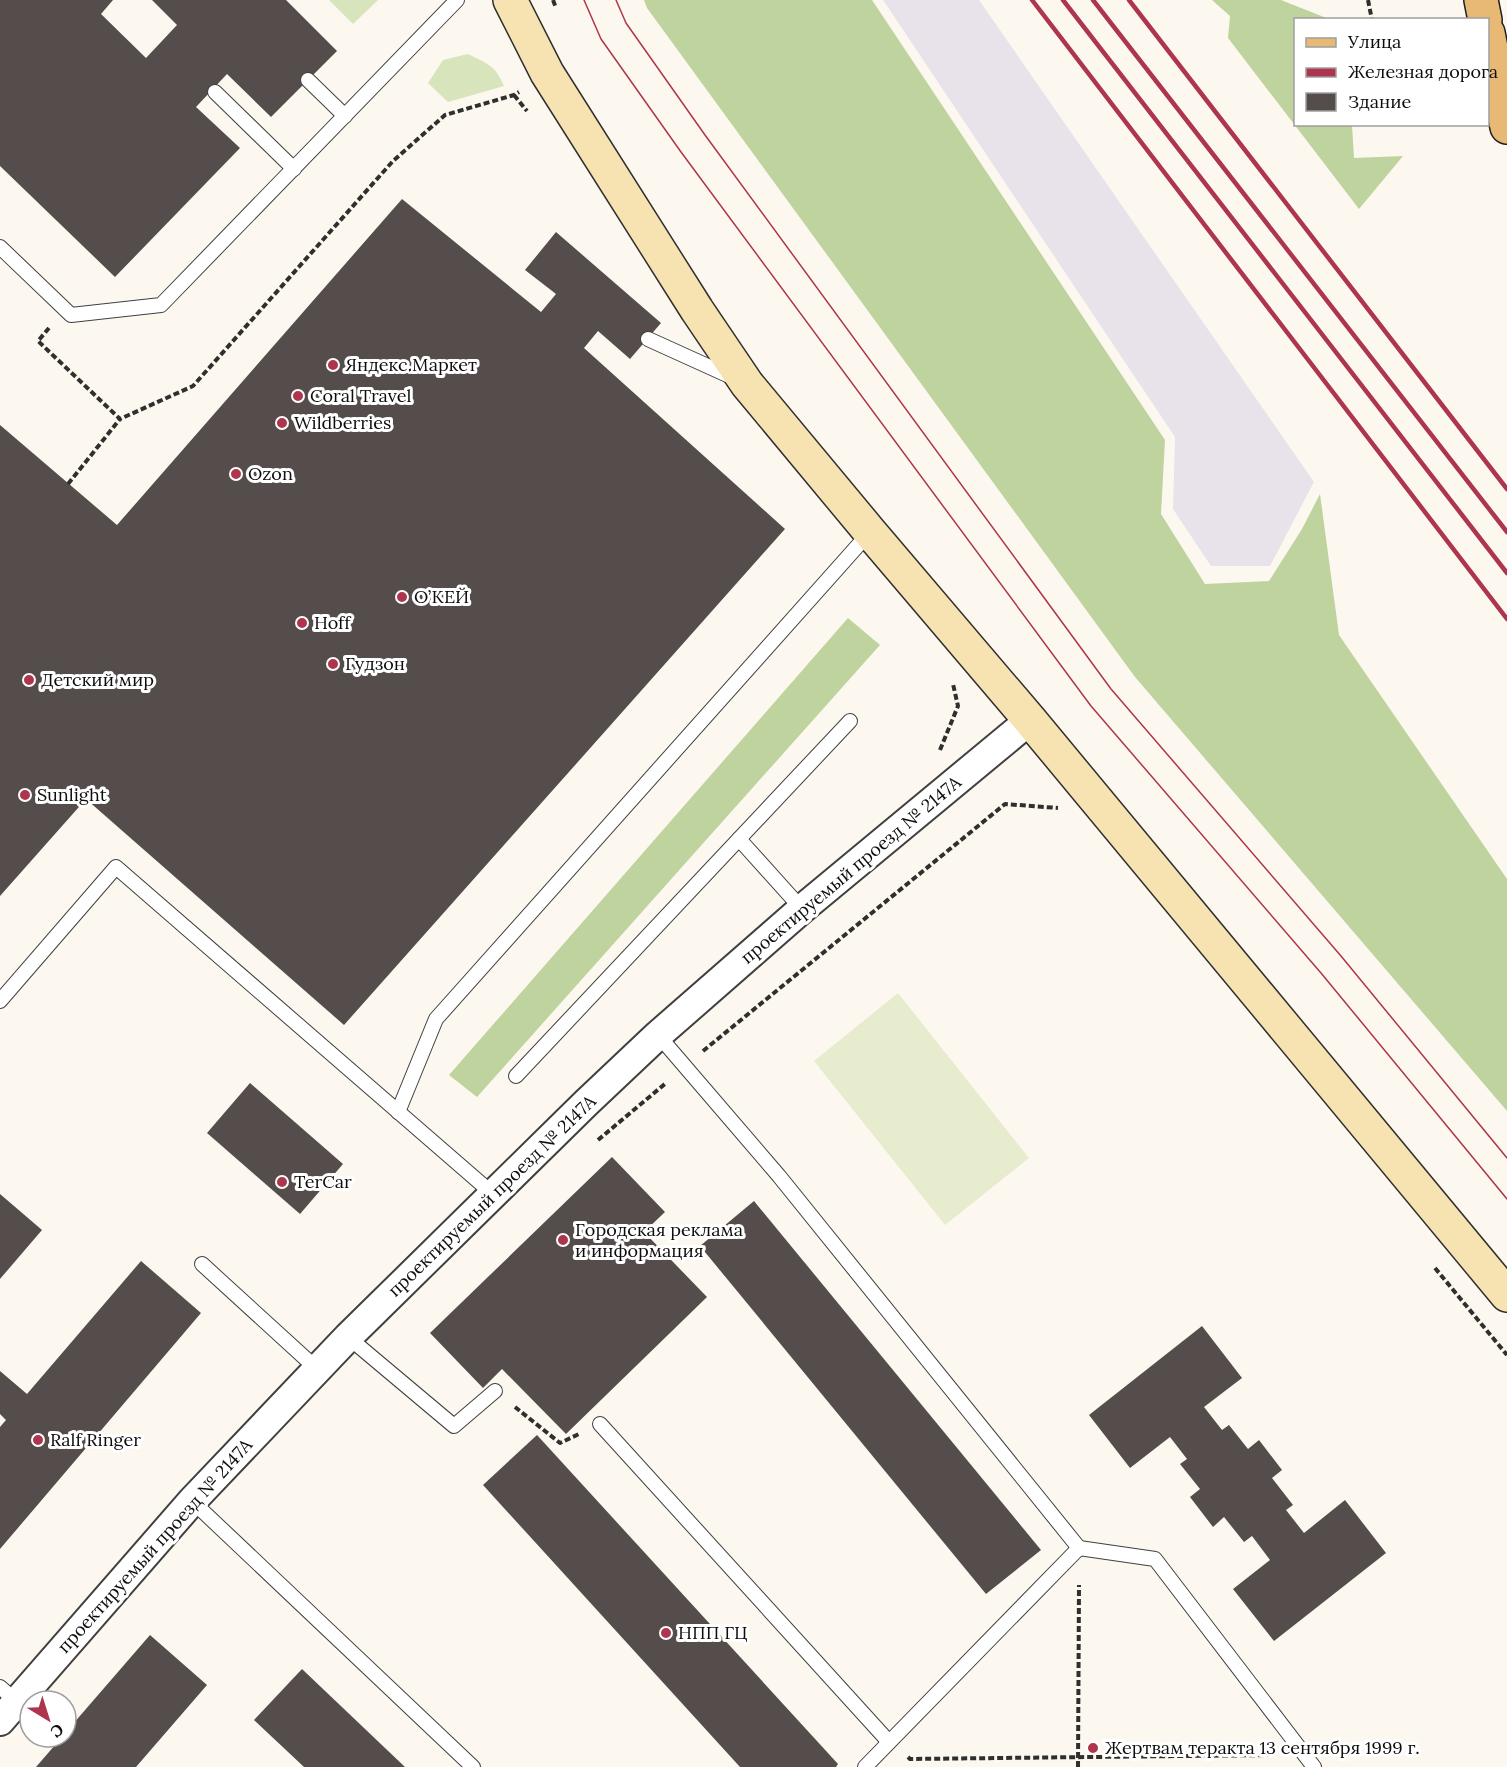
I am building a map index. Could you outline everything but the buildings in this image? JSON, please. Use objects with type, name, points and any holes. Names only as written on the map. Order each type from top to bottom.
[{"type":"main road","points":[[510,0],[547,73],[697,310],[747,384],[1030,720],[1507,1295]]},
{"type":"main road","points":[[1481,0],[1485,18]]},
{"type":"main road","points":[[1489,38],[1507,127]]},
{"type":"street","name":"проектируемый проезд № 2147А","points":[[6,1703],[348,1337],[658,1035],[802,909],[1030,720]]},
{"type":"lane","points":[[0,247],[70,315],[161,305],[457,0]]},
{"type":"lane","points":[[308,80],[345,116]]},
{"type":"lane","points":[[215,92],[294,169]]},
{"type":"lane","points":[[648,339],[747,384]]},
{"type":"lane","points":[[398,1112],[436,1018],[870,532]]},
{"type":"lane","points":[[516,1076],[850,721]]},
{"type":"lane","points":[[739,839],[802,909]]},
{"type":"lane","points":[[0,1001],[116,867],[493,1194]]},
{"type":"lane","points":[[658,1035],[778,1176],[1079,1548],[1155,1559],[1314,1767]]},
{"type":"lane","points":[[202,1264],[317,1369]]},
{"type":"lane","points":[[348,1337],[454,1426],[495,1391]]},
{"type":"lane","points":[[600,1424],[889,1742]]},
{"type":"lane","points":[[192,1502],[473,1767]]},
{"type":"lane","points":[[865,1767],[1079,1548]]},
{"type":"path","points":[[553,0],[557,11]]},
{"type":"path","points":[[1368,0],[1372,18]]},
{"type":"path","points":[[69,484],[120,419],[193,387],[393,160],[445,115],[514,95],[547,73]]},
{"type":"path","points":[[65,310],[38,341],[120,419]]},
{"type":"path","points":[[495,1391],[561,1443],[600,1424]]},
{"type":"path","points":[[1078,1767],[1079,1548]]},
{"type":"path","points":[[889,1742],[910,1759],[1305,1754]]},
{"type":"shaded area","points":[[883,0],[979,0],[1314,482],[1270,566],[1211,566],[1173,509],[1175,437]]},
{"type":"green space","points":[[329,0],[378,0],[353,24]]},
{"type":"green space","points":[[644,0],[872,0],[1165,440],[1161,514],[1205,584],[1269,581],[1302,529],[1320,494],[1339,635],[1507,879],[1507,1111],[1135,677],[647,8]]},
{"type":"green space","points":[[1212,0],[1281,0],[1326,18],[1294,18],[1294,124],[1228,38],[1230,16]]},
{"type":"green space","points":[[468,54],[490,66],[504,86],[448,102],[428,83],[443,60]]},
{"type":"green space","points":[[1295,126],[1352,126],[1354,158],[1403,156],[1359,209]]},
{"type":"green space","points":[[848,618],[880,645],[477,1097],[449,1075]]},
{"type":"green space","points":[[898,993],[1029,1158],[945,1225],[814,1061]]},
{"type":"tram line","points":[[584,0],[601,39],[681,152],[1091,706],[1321,973],[1507,1199]]},
{"type":"tram line","points":[[616,0],[626,23],[705,135],[1111,689],[1341,956],[1507,1158]]},
{"type":"railway","points":[[1032,0],[1507,619]]},
{"type":"railway","points":[[1063,0],[1507,573]]},
{"type":"railway","points":[[1093,0],[1507,532]]},
{"type":"railway","points":[[1129,0],[1507,489]]},
{"type":"place","name":"Яндекс.Маркет","points":[[333,365]]},
{"type":"place","name":"Coral Travel","points":[[298,396]]},
{"type":"place","name":"Wildberries","points":[[282,423]]},
{"type":"place","name":"Ozon","points":[[236,474]]},
{"type":"place","name":"О’КЕЙ","points":[[402,597]]},
{"type":"place","name":"Hoff","points":[[302,623]]},
{"type":"place","name":"Гудзон","points":[[333,664]]},
{"type":"place","name":"Детский мир","points":[[29,680]]},
{"type":"place","name":"Sunlight","points":[[25,795]]},
{"type":"place","name":"TerCar","points":[[282,1182]]},
{"type":"place","name":"Городская реклама и информация","points":[[563,1240]]},
{"type":"place","name":"Ralf Ringer","points":[[38,1440]]},
{"type":"place","name":"НПП ГЦ","points":[[666,1633]]},
{"type":"place","name":"Жертвам теракта 13 сентября 1999 г.","points":[[1093,1748]]}]
